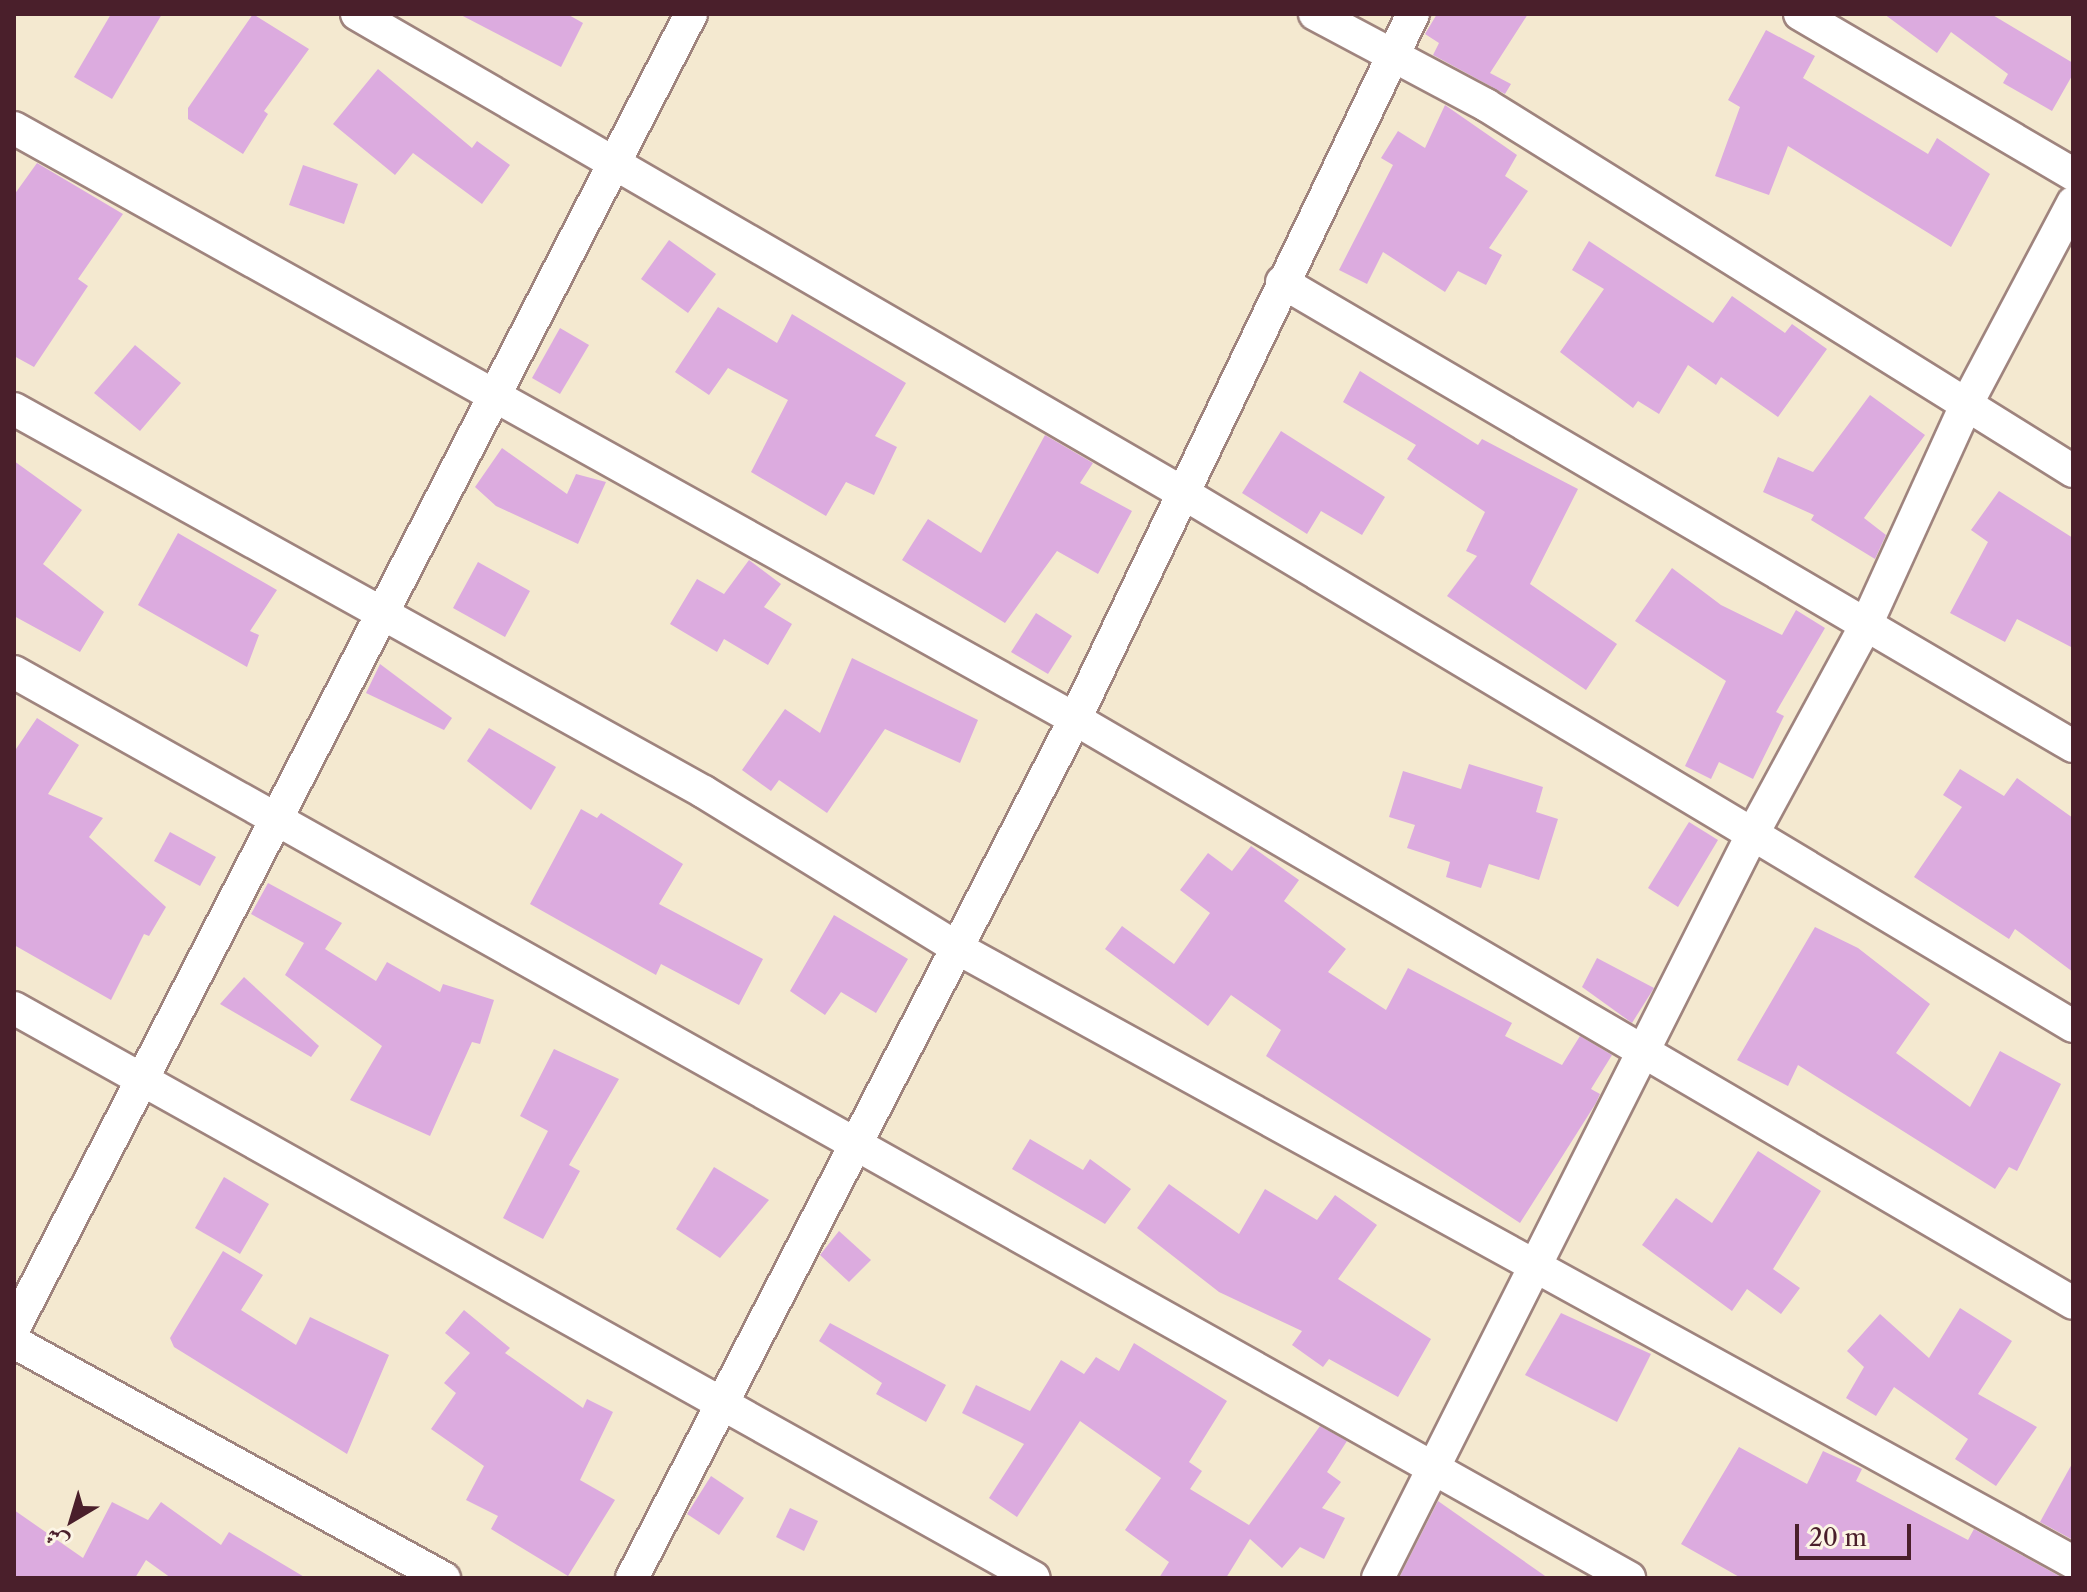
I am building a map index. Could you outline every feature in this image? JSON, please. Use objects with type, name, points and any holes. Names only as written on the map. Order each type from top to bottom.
[{"type":"street","points":[[357,14],[1183,493],[2073,1026]]},
{"type":"street","points":[[14,1328],[691,14]]},
{"type":"street","points":[[1315,14],[1486,105],[2073,471]]},
{"type":"street","points":[[632,1578],[851,1143],[959,949],[1075,719],[1413,14]]},
{"type":"street","points":[[1800,14],[2073,174]]},
{"type":"street","points":[[14,128],[494,399],[1075,719],[2073,1303]]},
{"type":"street","points":[[1378,1578],[1752,835],[1865,627],[1966,405],[2073,203]]},
{"type":"street","points":[[1282,282],[1865,627],[2073,746]]},
{"type":"street","points":[[14,409],[704,792],[959,949],[2073,1562]]},
{"type":"street","points":[[14,672],[280,815],[851,1143],[1629,1578]]},
{"type":"street","points":[[14,1008],[1034,1578]]},
{"type":"street","points":[[14,1342],[444,1578]]},
{"type":"building","points":[[111,14],[162,14],[112,99],[74,77]]},
{"type":"building","points":[[253,14],[309,49],[264,111],[268,114],[243,154],[188,119],[188,108]]},
{"type":"building","points":[[459,14],[567,14],[583,23],[561,67]]},
{"type":"building","points":[[1437,14],[1528,14],[1490,73],[1511,84],[1505,94],[1433,55],[1439,43],[1425,34]]},
{"type":"building","points":[[1884,14],[1991,14],[2073,63],[2073,74],[2052,111],[2003,83],[2008,74],[1951,32],[1937,53]]},
{"type":"building","points":[[1766,30],[1815,56],[1803,78],[1928,154],[1937,138],[1990,174],[1951,247],[1788,146],[1769,195],[1715,176],[1740,107],[1728,100]]},
{"type":"building","points":[[378,69],[472,148],[477,141],[510,165],[482,204],[413,153],[395,175],[333,124]]},
{"type":"building","points":[[1445,105],[1517,155],[1505,176],[1528,191],[1489,248],[1502,255],[1486,285],[1458,271],[1445,292],[1383,252],[1367,284],[1339,270],[1393,165],[1381,158],[1398,131],[1425,148]]},
{"type":"building","points":[[37,163],[123,214],[78,279],[88,286],[34,367],[14,356],[14,195]]},
{"type":"building","points":[[303,165],[358,184],[344,224],[289,205]]},
{"type":"building","points":[[669,240],[716,274],[688,313],[641,279]]},
{"type":"building","points":[[1589,241],[1713,323],[1732,296],[1785,333],[1792,324],[1827,349],[1778,417],[1721,377],[1716,385],[1688,365],[1659,414],[1638,401],[1633,408],[1560,352],[1604,289],[1572,270]]},
{"type":"building","points":[[718,307],[777,343],[792,314],[906,383],[875,436],[897,447],[874,495],[846,482],[826,516],[751,472],[788,400],[728,368],[709,395],[675,372]]},
{"type":"building","points":[[560,328],[589,345],[560,394],[532,378]]},
{"type":"building","points":[[135,345],[181,383],[140,431],[94,393]]},
{"type":"building","points":[[1360,371],[1478,445],[1482,439],[1578,489],[1530,584],[1617,644],[1586,690],[1447,596],[1477,556],[1466,551],[1485,512],[1407,459],[1416,445],[1343,402]]},
{"type":"building","points":[[1870,395],[1925,435],[1864,518],[1886,535],[1875,559],[1811,520],[1814,515],[1763,492],[1778,457],[1813,472]]},
{"type":"building","points":[[1281,431],[1385,497],[1362,535],[1321,511],[1307,534],[1242,493]]},
{"type":"building","points":[[1045,435],[1093,463],[1080,483],[1132,511],[1098,574],[1057,551],[1005,623],[902,560],[928,519],[981,553]]},
{"type":"building","points":[[502,448],[567,494],[576,474],[606,482],[578,544],[496,506],[475,487]]},
{"type":"building","points":[[14,461],[82,510],[43,564],[104,612],[80,652],[14,616]]},
{"type":"building","points":[[1999,491],[2073,538],[2073,648],[2017,619],[2005,642],[1950,613],[1988,542],[1971,530]]},
{"type":"building","points":[[178,533],[277,590],[250,631],[259,635],[247,667],[138,605]]},
{"type":"building","points":[[749,560],[781,584],[764,607],[792,624],[768,665],[724,639],[717,652],[670,624],[697,579],[724,594]]},
{"type":"building","points":[[478,562],[530,591],[505,637],[453,608]]},
{"type":"building","points":[[1672,568],[1721,605],[1782,635],[1796,610],[1825,628],[1776,712],[1784,716],[1753,779],[1719,762],[1711,779],[1685,766],[1726,681],[1635,621]]},
{"type":"building","points":[[1036,613],[1072,636],[1048,674],[1011,652]]},
{"type":"building","points":[[852,658],[978,720],[960,763],[885,729],[827,813],[779,780],[771,791],[742,770],[785,709],[820,733]]},
{"type":"building","points":[[380,664],[452,718],[444,730],[366,693]]},
{"type":"building","points":[[37,718],[79,745],[48,794],[103,818],[89,837],[166,907],[149,936],[144,934],[111,1000],[14,945],[14,752]]},
{"type":"building","points":[[489,728],[556,767],[531,810],[467,761]]},
{"type":"building","points":[[1469,764],[1543,787],[1536,812],[1558,819],[1539,880],[1489,864],[1481,888],[1446,877],[1450,862],[1407,848],[1415,825],[1389,817],[1403,771],[1461,789]]},
{"type":"building","points":[[1960,769],[2004,796],[2017,778],[2073,818],[2073,972],[2015,929],[2009,939],[1914,877],[1962,807],[1943,795]]},
{"type":"building","points":[[581,809],[597,818],[601,813],[683,864],[659,904],[763,959],[739,1005],[661,964],[656,975],[530,904]]},
{"type":"building","points":[[1689,822],[1718,840],[1678,907],[1648,888]]},
{"type":"building","points":[[170,832],[216,857],[200,886],[154,861]]},
{"type":"building","points":[[1251,846],[1299,880],[1284,901],[1346,949],[1328,972],[1386,1010],[1408,968],[1512,1023],[1505,1036],[1562,1065],[1580,1036],[1612,1055],[1591,1089],[1600,1094],[1596,1103],[1520,1223],[1266,1056],[1281,1030],[1231,995],[1208,1026],[1105,949],[1122,926],[1174,964],[1210,913],[1180,890],[1208,853],[1232,871]]},
{"type":"building","points":[[268,883],[342,923],[325,949],[376,981],[387,962],[440,992],[443,984],[494,1000],[480,1044],[472,1042],[430,1136],[350,1100],[382,1046],[285,975],[304,943],[251,914]]},
{"type":"building","points":[[834,915],[908,959],[876,1013],[841,992],[825,1015],[790,991]]},
{"type":"building","points":[[1815,927],[1858,948],[1930,1004],[1896,1053],[1970,1107],[2000,1051],[2061,1084],[2017,1171],[2009,1167],[1995,1189],[1798,1065],[1788,1086],[1737,1060]]},
{"type":"building","points":[[1597,958],[1654,988],[1632,1023],[1582,987]]},
{"type":"building","points":[[244,977],[319,1046],[311,1057],[220,1004]]},
{"type":"building","points":[[554,1049],[619,1079],[569,1165],[580,1171],[543,1239],[503,1218],[548,1131],[520,1116]]},
{"type":"building","points":[[1030,1139],[1083,1170],[1090,1159],[1131,1189],[1105,1224],[1012,1169]]},
{"type":"building","points":[[1758,1151],[1821,1191],[1773,1269],[1800,1288],[1781,1314],[1747,1289],[1732,1311],[1642,1245],[1676,1198],[1712,1223]]},
{"type":"building","points":[[714,1167],[769,1200],[720,1258],[676,1229]]},
{"type":"building","points":[[224,1177],[269,1204],[240,1254],[195,1228]]},
{"type":"building","points":[[1169,1184],[1239,1234],[1265,1189],[1317,1220],[1335,1195],[1377,1225],[1338,1279],[1431,1339],[1398,1397],[1329,1359],[1323,1367],[1292,1345],[1302,1331],[1219,1292],[1137,1228]]},
{"type":"building","points":[[839,1231],[871,1260],[849,1282],[820,1255]]},
{"type":"building","points":[[223,1251],[263,1275],[241,1310],[296,1345],[310,1317],[389,1355],[347,1454],[174,1347],[170,1338]]},
{"type":"building","points":[[1960,1308],[2012,1341],[1978,1394],[2037,1427],[1996,1486],[1955,1459],[1968,1439],[1894,1387],[1876,1416],[1846,1398],[1864,1367],[1847,1351],[1880,1314],[1929,1358]]},
{"type":"building","points":[[464,1310],[510,1348],[505,1353],[583,1408],[587,1399],[613,1412],[580,1480],[615,1500],[568,1576],[491,1529],[498,1516],[466,1500],[484,1466],[431,1429],[456,1393],[444,1383],[470,1353],[445,1333]]},
{"type":"building","points":[[1561,1313],[1651,1354],[1617,1422],[1525,1375]]},
{"type":"building","points":[[830,1323],[946,1385],[926,1422],[876,1394],[882,1383],[819,1341]]},
{"type":"building","points":[[1134,1343],[1227,1401],[1189,1462],[1202,1471],[1190,1489],[1249,1525],[1320,1426],[1347,1441],[1327,1472],[1341,1482],[1322,1508],[1345,1518],[1324,1559],[1300,1547],[1282,1568],[1250,1539],[1226,1578],[1159,1578],[1169,1562],[1125,1530],[1161,1478],[1080,1421],[1017,1517],[989,1498],[1024,1444],[962,1413],[976,1385],[1030,1411],[1061,1360],[1084,1374],[1096,1357],[1119,1371]]},
{"type":"building","points":[[1739,1447],[1807,1484],[1823,1451],[1862,1469],[1856,1481],[1968,1540],[1974,1529],[2063,1578],[1741,1578],[1681,1544]]},
{"type":"building","points":[[2073,1462],[2073,1540],[2040,1522]]},
{"type":"building","points":[[711,1476],[744,1498],[719,1535],[687,1514]]},
{"type":"building","points":[[1438,1501],[1548,1578],[1399,1578]]},
{"type":"building","points":[[112,1502],[148,1520],[161,1502],[221,1545],[229,1532],[306,1578],[171,1578],[146,1560],[135,1578],[14,1578],[14,1510],[83,1558]]},
{"type":"building","points":[[790,1508],[818,1521],[804,1551],[776,1537]]}]
